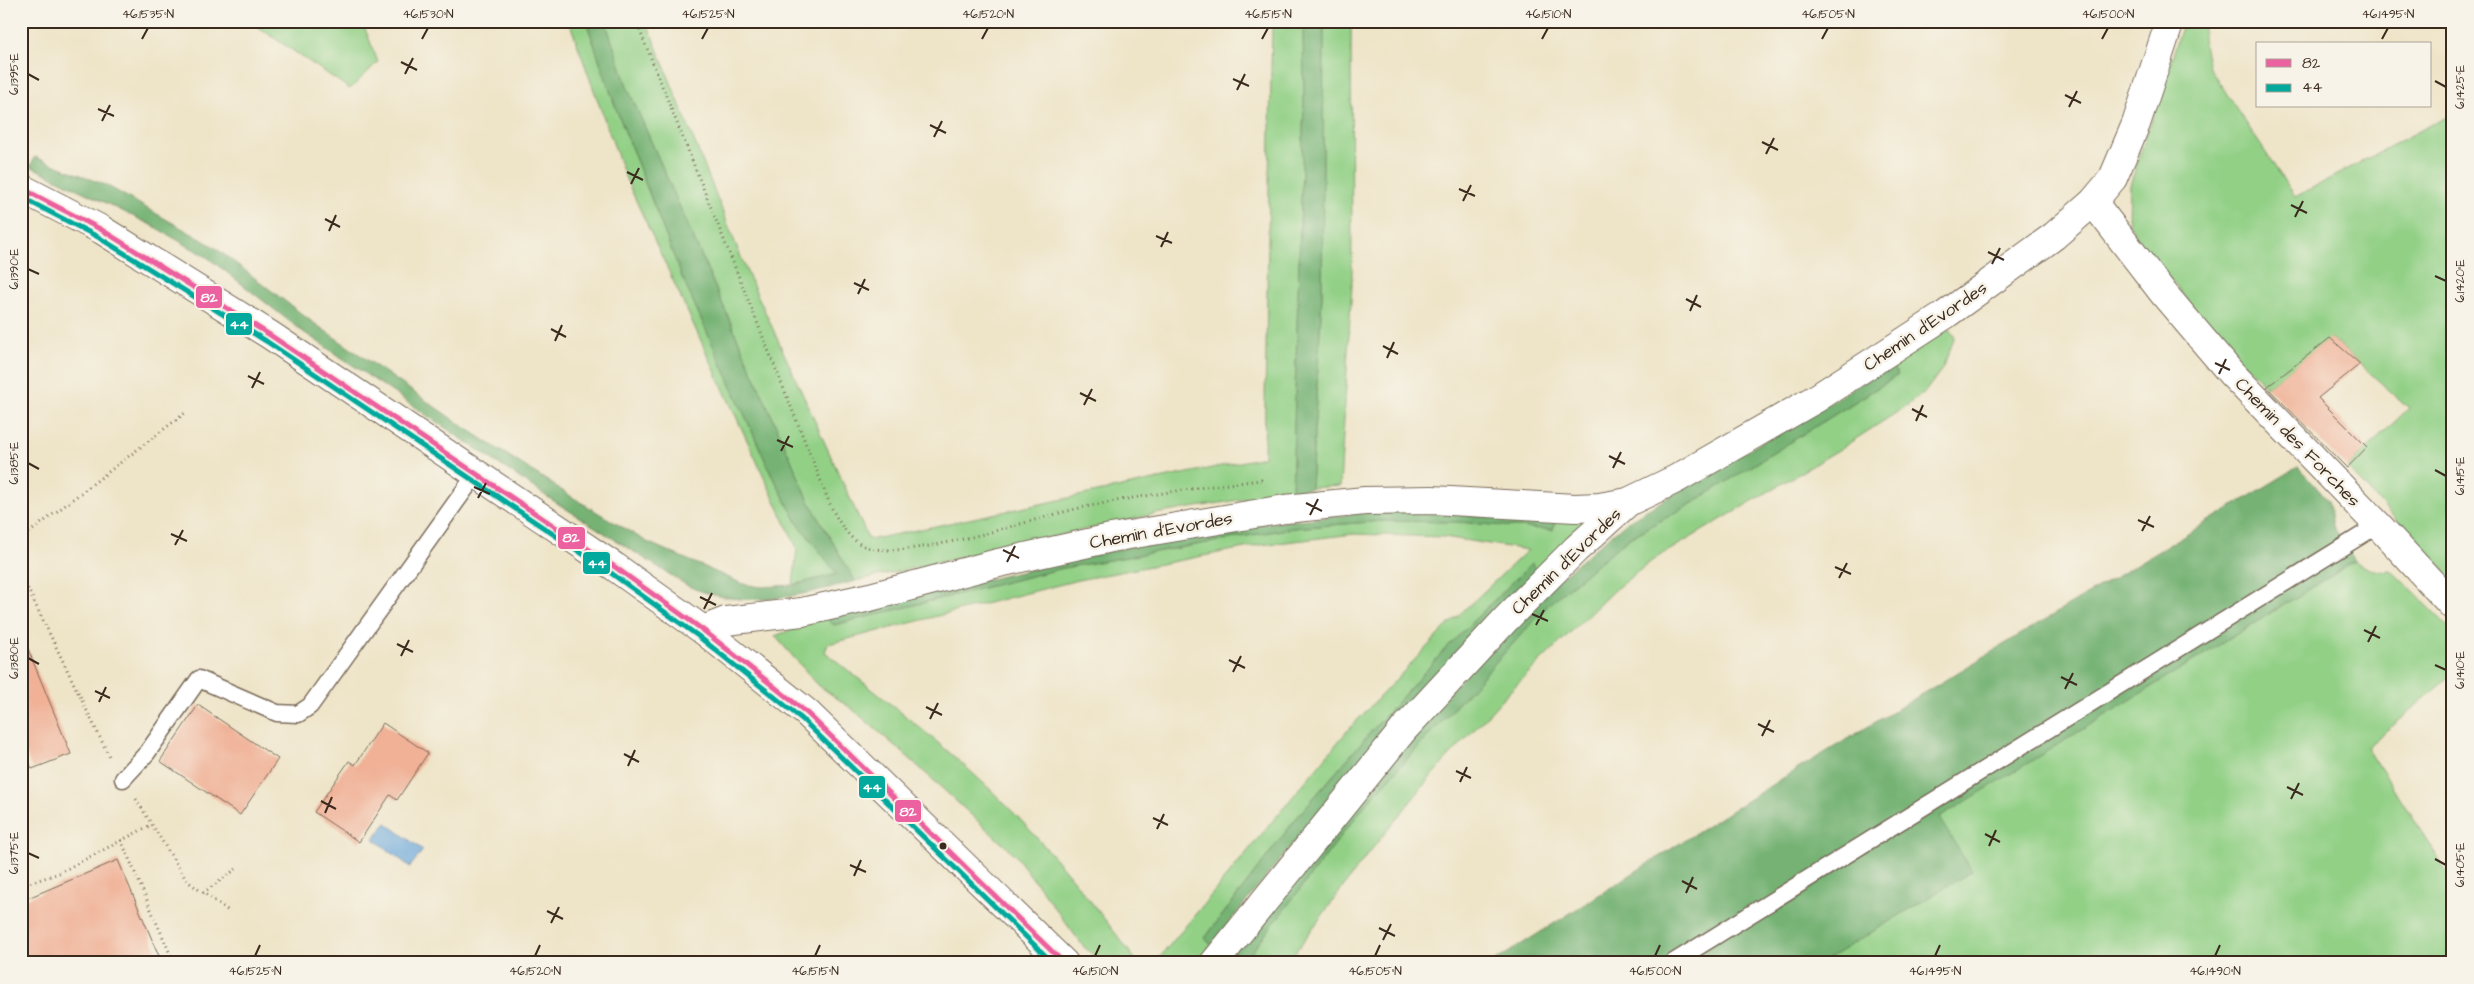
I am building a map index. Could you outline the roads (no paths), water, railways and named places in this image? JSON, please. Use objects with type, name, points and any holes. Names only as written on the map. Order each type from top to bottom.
[{"type":"street","name":"Chemin d'Evordes","points":[[703,630],[726,621],[802,612],[860,599],[994,564],[1111,538],[1285,509],[1365,501],[1432,500],[1575,508],[1599,507],[1628,502],[1676,479],[1825,393],[1945,315],[2054,236],[2093,202],[2113,178],[2136,124],[2170,21]]},
{"type":"street","points":[[21,188],[102,230],[173,273],[615,567],[703,630],[807,713],[1064,963]]},
{"type":"street","name":"Chemin des Forches","points":[[2093,202],[2164,294],[2231,373],[2378,525],[2453,606]]},
{"type":"street","name":"Chemin d'Evordes","points":[[1214,963],[1404,730],[1513,612],[1576,549],[1628,502]]},
{"type":"lane","points":[[123,779],[147,752],[199,679],[277,713],[298,714],[310,706],[476,474]]},
{"type":"lane","points":[[1672,963],[2378,525]]},
{"type":"water","points":[[386,823],[423,850],[410,867],[374,839]]}]
